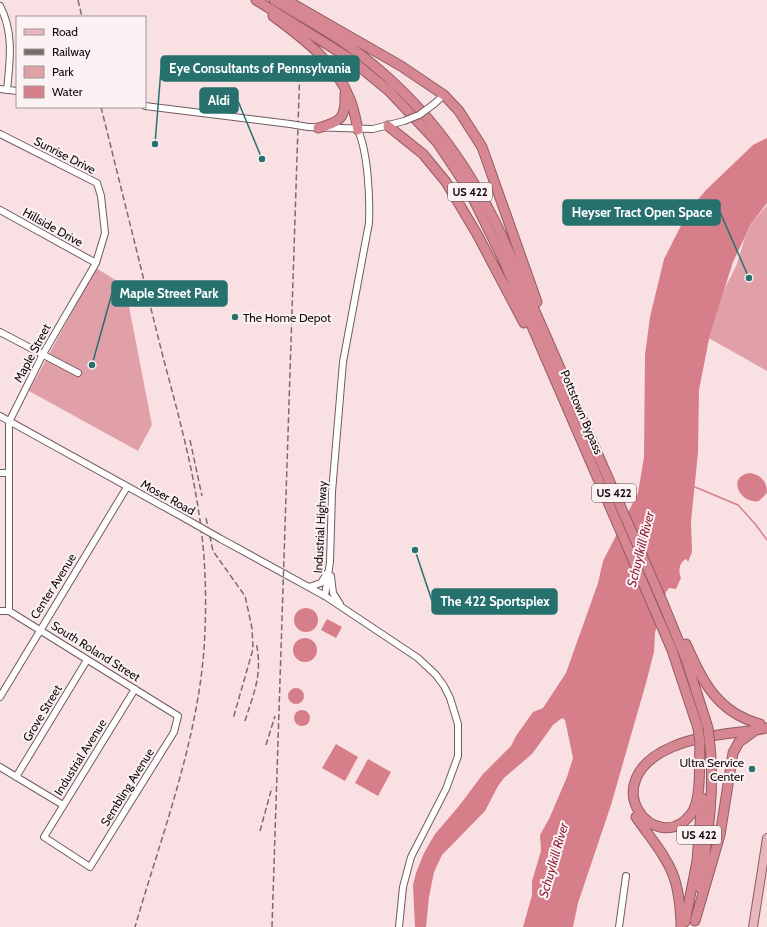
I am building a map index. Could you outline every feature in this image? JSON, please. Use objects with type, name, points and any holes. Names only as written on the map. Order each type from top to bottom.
[{"type":"highway","points":[[251,0],[288,12],[314,49],[333,68],[351,101],[358,130]]},
{"type":"highway","name":"Pottstown Bypass","points":[[256,0],[314,20],[348,45],[392,81],[422,112],[455,152],[489,208],[568,384],[662,601],[678,634]]},
{"type":"highway","name":"Pottstown Bypass","points":[[274,0],[314,35],[349,58],[389,91],[421,123],[453,165],[469,190],[490,231],[672,650],[698,728],[702,794],[697,861],[682,927]]},
{"type":"highway","points":[[314,20],[401,66],[444,95],[471,128],[482,147],[539,307],[551,347]]},
{"type":"highway","points":[[318,128],[336,122],[341,118],[345,109],[345,89]]},
{"type":"highway","points":[[388,126],[430,161],[456,197],[537,345],[562,397]]},
{"type":"highway","points":[[678,634],[697,669],[715,696],[734,714],[763,726]]},
{"type":"highway","name":"US 422","points":[[678,634],[708,728],[713,786],[695,924]]},
{"type":"highway","points":[[700,743],[698,794],[696,807],[691,814],[684,821],[671,826],[657,825],[645,820],[636,808],[633,791],[640,772],[654,758],[685,742],[750,730],[763,726]]},
{"type":"highway","points":[[695,924],[720,834],[733,753],[742,739],[763,726]]},
{"type":"highway","points":[[682,927],[680,898],[676,880],[666,859],[631,809],[628,792],[631,778],[647,759],[660,748],[673,742],[763,726]]},
{"type":"main road","points":[[753,927],[767,838]]},
{"type":"street","points":[[0,6],[7,22],[11,46],[7,90]]},
{"type":"street","points":[[0,89],[16,91]]},
{"type":"street","points":[[146,106],[308,127],[358,130],[388,126],[419,115],[444,95]]},
{"type":"street","name":"Industrial Highway","points":[[325,596],[330,562],[332,492],[340,381],[369,220],[370,202],[362,140],[358,130]]},
{"type":"street","name":"Sunrise Drive","points":[[0,135],[97,183],[101,196],[105,233]]},
{"type":"street","name":"Hillside Drive","points":[[0,210],[96,263]]},
{"type":"street","name":"Maple Street","points":[[9,611],[9,422],[43,354],[96,263],[105,233]]},
{"type":"street","points":[[0,332],[78,373]]},
{"type":"street","name":"Moser Road","points":[[0,416],[325,596]]},
{"type":"street","points":[[0,473],[9,473]]},
{"type":"street","name":"Center Avenue","points":[[0,697],[127,487]]},
{"type":"street","points":[[309,587],[321,583],[330,562]]},
{"type":"street","points":[[330,562],[332,588],[341,606]]},
{"type":"street","points":[[325,596],[418,658],[436,675],[450,698],[458,724],[459,742],[453,773],[416,846],[407,868],[400,904],[399,927]]},
{"type":"street","points":[[0,611],[9,611]]},
{"type":"street","name":"South Roland Street","points":[[9,611],[178,716]]},
{"type":"street","name":"Grove Street","points":[[16,777],[87,660]]},
{"type":"street","name":"Industrial Avenue","points":[[44,837],[135,690]]},
{"type":"street","name":"Sembling Avenue","points":[[44,837],[90,867],[174,732],[178,716]]},
{"type":"street","points":[[0,767],[63,805]]},
{"type":"street","points":[[619,927],[626,876]]},
{"type":"green space","points":[[767,205],[767,371],[705,336],[723,292],[737,264],[745,237],[752,223]]},
{"type":"green space","points":[[96,268],[125,286],[152,425],[138,451],[29,391]]},
{"type":"water","name":"Schuylkill River","points":[[767,138],[767,203],[751,224],[733,262],[710,334],[699,390],[698,453],[691,521],[692,552],[688,562],[686,559],[681,565],[679,570],[681,578],[676,589],[669,588],[666,592],[655,633],[654,652],[646,683],[611,805],[578,903],[573,927],[523,927],[532,895],[532,881],[541,851],[540,835],[549,819],[567,777],[573,758],[565,720],[562,718],[553,725],[532,754],[504,778],[498,786],[485,811],[442,855],[434,872],[429,897],[426,927],[415,927],[413,885],[424,853],[435,834],[459,806],[483,774],[511,746],[516,736],[533,712],[543,708],[566,673],[598,583],[603,561],[638,493],[644,457],[645,355],[650,317],[664,259],[689,210],[706,190],[753,145]]},
{"type":"water","points":[[750,473],[763,479],[766,485],[767,493],[759,501],[746,499],[738,490],[737,484],[739,479],[743,475]]},
{"type":"water","points":[[301,608],[311,608],[318,615],[318,625],[311,632],[301,632],[294,625],[294,615]]},
{"type":"water","points":[[327,619],[342,627],[336,638],[321,630]]},
{"type":"water","points":[[305,638],[314,641],[317,650],[314,659],[305,662],[296,659],[293,650],[296,641]]},
{"type":"water","points":[[293,688],[299,688],[304,693],[302,702],[299,704],[293,704],[288,699],[288,693]]},
{"type":"water","points":[[299,710],[305,710],[310,715],[308,724],[305,726],[299,726],[294,721],[294,715]]},
{"type":"water","points":[[336,744],[358,757],[345,781],[322,768]]},
{"type":"water","points":[[368,759],[391,772],[378,796],[355,783]]},
{"type":"waterway","points":[[695,487],[738,505],[767,540]]},
{"type":"railway","points":[[78,0],[82,16]]},
{"type":"railway","points":[[272,927],[300,65]]},
{"type":"railway","points":[[101,108],[187,451],[196,493],[203,547],[205,581],[204,649],[194,719],[177,790],[135,927]]},
{"type":"railway","points":[[190,440],[202,496]]},
{"type":"railway","points":[[206,518],[213,551],[245,596],[252,628],[253,649],[233,719]]},
{"type":"railway","points":[[245,721],[258,673],[258,653],[256,642]]},
{"type":"railway","points":[[266,745],[275,716]]},
{"type":"railway","points":[[260,831],[272,787]]},
{"type":"place","name":"Eye Consultants of Pennsylvania","points":[[155,144]]},
{"type":"place","name":"Aldi","points":[[262,159]]},
{"type":"place","name":"Heyser Tract Open Space","points":[[749,278]]},
{"type":"place","name":"The Home Depot","points":[[235,317]]},
{"type":"place","name":"Maple Street Park","points":[[92,365]]},
{"type":"place","name":"The 422 Sportsplex","points":[[415,550]]},
{"type":"place","name":"Ultra Service Center","points":[[752,769]]}]
